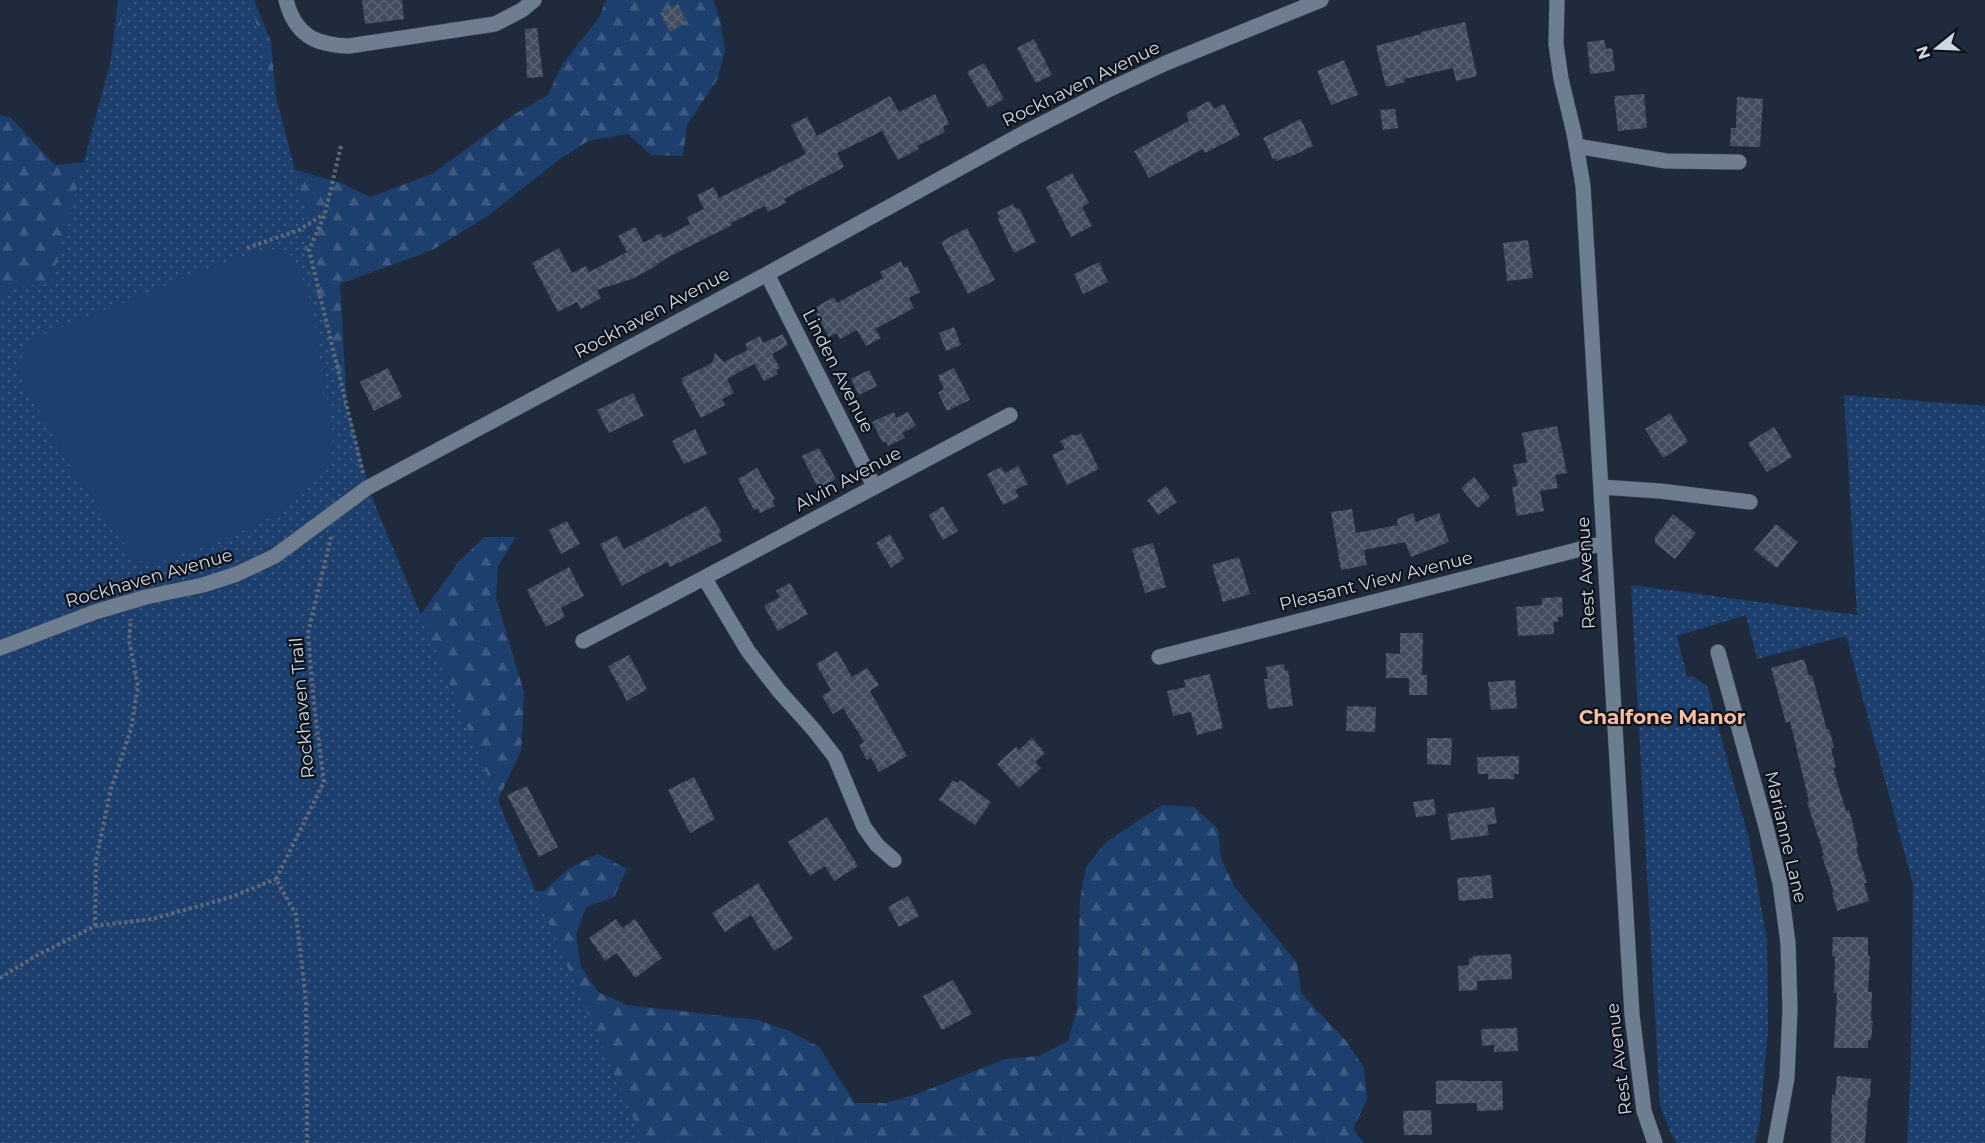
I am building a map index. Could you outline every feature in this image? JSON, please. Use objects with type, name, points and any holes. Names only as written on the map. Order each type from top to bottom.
[{"type":"street","points":[[286,0],[298,27],[312,39],[330,46],[349,46],[495,24],[522,10],[534,0]]},
{"type":"street","name":"Rockhaven Avenue","points":[[0,648],[133,600],[203,585],[237,574],[275,556],[367,488],[767,274],[1020,135],[1107,90],[1166,63],[1321,0]]},
{"type":"street","name":"Rest Avenue","points":[[1557,0],[1556,44],[1582,186],[1632,1015],[1644,1111],[1655,1143]]},
{"type":"street","points":[[1576,146],[1666,161],[1739,162]]},
{"type":"street","name":"Linden Avenue","points":[[767,274],[874,486]]},
{"type":"street","name":"Alvin Avenue","points":[[583,641],[705,579],[874,486],[1010,415]]},
{"type":"street","points":[[1600,487],[1660,491],[1750,502]]},
{"type":"street","name":"Pleasant View Avenue","points":[[1158,657],[1604,543]]},
{"type":"street","points":[[705,579],[748,651],[836,757],[864,827],[877,844],[894,860]]},
{"type":"street","name":"Marianne Lane","points":[[1718,652],[1780,883],[1788,943],[1790,1009],[1787,1078],[1776,1143]]},
{"type":"path","points":[[341,146],[325,214],[309,250],[367,488]]},
{"type":"path","points":[[247,248],[299,230],[325,214]]},
{"type":"path","name":"Rockhaven Trail","points":[[276,879],[324,782],[308,633],[337,509]]},
{"type":"path","points":[[95,926],[96,860],[111,789],[131,729],[138,686],[129,640],[133,600]]},
{"type":"path","points":[[0,978],[34,957],[95,926],[152,919],[231,897],[276,879],[296,915],[302,958],[306,1000],[308,1143]]},
{"type":"green space","points":[[118,0],[254,0],[271,42],[282,166],[341,183],[370,197],[432,174],[513,115],[548,95],[562,65],[600,16],[606,0],[713,0],[720,20],[725,51],[717,80],[687,125],[683,156],[651,155],[628,134],[588,141],[561,158],[488,216],[432,250],[340,284],[351,474],[0,631],[0,115],[11,118],[55,165],[86,162],[102,133]]},
{"type":"green space","points":[[127,0],[250,0],[314,241],[303,248],[373,500],[558,945],[644,1143],[0,1143],[0,294],[52,280]]},
{"type":"green space","points":[[275,249],[289,252],[308,292],[330,412],[332,455],[310,486],[293,502],[273,515],[207,545],[162,562],[146,564],[132,556],[72,469],[18,374],[29,340],[222,263]]},
{"type":"green space","points":[[1844,395],[1985,406],[1985,1143],[1907,1143],[1911,1066],[1913,884],[1846,636],[1757,659],[1746,615],[1677,636],[1687,677],[1692,676],[1707,686],[1749,839],[1767,941],[1768,1030],[1760,1120],[1755,1143],[1677,1143],[1671,1134],[1660,1105],[1631,585],[1857,615]]},
{"type":"green space","points":[[485,537],[516,537],[498,566],[496,598],[524,692],[521,751],[494,808],[514,892],[544,891],[568,869],[598,854],[627,869],[614,897],[586,907],[576,935],[581,967],[598,992],[627,1005],[758,1020],[789,1031],[819,1047],[855,1103],[886,1103],[917,1094],[1006,1059],[1039,1056],[1068,1041],[1077,1010],[1080,899],[1086,867],[1106,842],[1162,805],[1194,807],[1218,829],[1221,859],[1234,886],[1297,963],[1301,993],[1346,1041],[1364,1068],[1367,1099],[1353,1129],[1364,1143],[0,1143],[391,606],[421,614],[460,560]]},
{"type":"building","points":[[362,0],[402,0],[404,19],[365,24]]},
{"type":"building","points":[[678,4],[687,22],[670,32],[660,13]]},
{"type":"building","points":[[1465,22],[1477,76],[1456,81],[1453,68],[1404,79],[1405,82],[1386,87],[1376,46],[1421,34],[1421,32]]},
{"type":"building","points":[[537,28],[543,77],[527,78],[525,29]]},
{"type":"building","points":[[1034,39],[1052,75],[1036,83],[1017,48]]},
{"type":"building","points":[[1604,40],[1606,49],[1612,48],[1615,71],[1590,74],[1587,42]]},
{"type":"building","points":[[1344,60],[1358,95],[1331,105],[1317,71]]},
{"type":"building","points":[[984,63],[1004,99],[988,108],[967,72]]},
{"type":"building","points":[[935,94],[949,124],[943,127],[945,132],[917,146],[919,149],[898,160],[882,131],[837,153],[844,167],[784,199],[786,203],[768,212],[765,206],[632,279],[597,290],[601,298],[581,309],[577,302],[558,312],[532,263],[559,248],[572,273],[586,266],[589,272],[627,252],[618,236],[635,227],[644,243],[660,233],[663,238],[690,224],[687,217],[704,209],[697,195],[714,187],[719,198],[806,154],[791,125],[807,117],[817,136],[890,96],[899,112]]},
{"type":"building","points":[[1644,94],[1647,128],[1618,131],[1614,96]]},
{"type":"building","points":[[1737,97],[1763,99],[1760,147],[1730,146],[1731,128],[1736,128]]},
{"type":"building","points":[[1209,101],[1214,109],[1224,104],[1240,135],[1205,153],[1203,149],[1149,178],[1134,151],[1189,121],[1186,113]]},
{"type":"building","points":[[1395,109],[1398,128],[1383,130],[1380,110]]},
{"type":"building","points":[[1301,119],[1313,146],[1288,158],[1287,156],[1277,161],[1276,158],[1273,159],[1263,138]]},
{"type":"building","points":[[1072,173],[1089,203],[1082,207],[1092,226],[1071,237],[1046,187]]},
{"type":"building","points":[[1013,204],[1016,209],[1019,208],[1036,242],[1014,253],[997,212]]},
{"type":"building","points":[[967,228],[995,280],[968,294],[941,242]]},
{"type":"building","points":[[1528,240],[1533,278],[1507,281],[1503,243]]},
{"type":"building","points":[[901,261],[904,268],[907,266],[920,292],[909,298],[914,308],[875,329],[881,338],[866,346],[857,330],[840,339],[837,333],[829,337],[816,314],[819,312],[816,307],[834,297],[837,303],[883,278],[880,272]]},
{"type":"building","points":[[1099,262],[1108,282],[1083,294],[1074,274]]},
{"type":"building","points":[[954,327],[961,345],[946,351],[939,333]]},
{"type":"building","points":[[783,334],[788,345],[772,354],[780,368],[776,370],[778,374],[764,381],[754,364],[727,379],[734,393],[722,399],[725,405],[701,418],[682,378],[712,363],[715,353],[724,362],[748,350],[745,344],[760,336],[763,343]]},
{"type":"building","points":[[388,368],[402,397],[374,411],[360,382]]},
{"type":"building","points":[[954,368],[970,400],[947,411],[938,393],[944,389],[938,376]]},
{"type":"building","points":[[869,370],[877,386],[859,395],[851,379]]},
{"type":"building","points":[[633,393],[644,416],[609,433],[597,410]]},
{"type":"building","points":[[894,412],[896,418],[908,412],[916,426],[902,433],[905,438],[888,446],[886,441],[883,443],[872,422]]},
{"type":"building","points":[[1670,413],[1688,442],[1663,458],[1645,429]]},
{"type":"building","points":[[1557,426],[1567,473],[1555,475],[1558,488],[1540,491],[1544,511],[1517,516],[1512,487],[1518,486],[1513,465],[1527,462],[1522,433]]},
{"type":"building","points":[[1774,427],[1792,457],[1767,472],[1748,443]]},
{"type":"building","points":[[695,429],[707,454],[684,464],[672,441]]},
{"type":"building","points":[[1081,433],[1099,469],[1067,485],[1052,455],[1065,449],[1060,441]]},
{"type":"building","points":[[819,448],[836,479],[818,488],[802,456]]},
{"type":"building","points":[[1018,466],[1028,484],[1015,490],[1019,497],[1003,505],[987,474],[1001,467],[1005,473]]},
{"type":"building","points":[[757,468],[775,499],[772,500],[775,506],[760,513],[758,509],[754,510],[738,479]]},
{"type":"building","points":[[1474,477],[1490,497],[1478,508],[1461,488]]},
{"type":"building","points":[[1166,486],[1177,502],[1158,515],[1147,500]]},
{"type":"building","points":[[706,506],[721,532],[719,534],[722,541],[670,567],[667,562],[622,586],[600,544],[617,536],[624,549]]},
{"type":"building","points":[[943,506],[958,531],[943,540],[929,515]]},
{"type":"building","points":[[1352,509],[1356,533],[1398,525],[1397,519],[1413,513],[1416,522],[1439,513],[1449,542],[1411,557],[1405,542],[1364,550],[1367,565],[1341,570],[1331,512]]},
{"type":"building","points":[[1673,514],[1696,533],[1675,559],[1655,543],[1655,537]]},
{"type":"building","points":[[567,521],[580,544],[561,554],[549,530]]},
{"type":"building","points":[[1776,524],[1798,542],[1777,568],[1754,550]]},
{"type":"building","points":[[890,534],[904,559],[891,568],[876,543]]},
{"type":"building","points":[[1153,543],[1166,587],[1145,593],[1132,549]]},
{"type":"building","points":[[1239,557],[1250,594],[1223,602],[1212,565]]},
{"type":"building","points":[[569,567],[584,596],[561,608],[565,617],[546,627],[527,590]]},
{"type":"building","points":[[790,583],[808,614],[778,631],[764,606],[780,597],[776,591]]},
{"type":"building","points":[[1562,597],[1563,617],[1558,617],[1558,622],[1554,622],[1554,634],[1518,636],[1516,607],[1542,605],[1542,598]]},
{"type":"building","points":[[1400,633],[1423,633],[1422,675],[1427,675],[1427,695],[1409,695],[1409,678],[1386,678],[1386,653],[1400,654]]},
{"type":"building","points":[[837,651],[852,677],[867,668],[879,685],[870,691],[907,756],[879,772],[871,758],[867,760],[859,745],[864,742],[843,708],[833,714],[822,696],[831,690],[816,664]]},
{"type":"building","points":[[629,655],[647,689],[627,701],[608,666]]},
{"type":"building","points":[[1804,659],[1809,676],[1812,675],[1827,730],[1829,729],[1834,747],[1831,749],[1836,767],[1833,768],[1846,811],[1849,810],[1858,847],[1856,848],[1867,883],[1864,883],[1869,901],[1837,911],[1832,892],[1834,892],[1822,856],[1824,855],[1807,802],[1809,802],[1790,721],[1786,723],[1771,668]]},
{"type":"building","points":[[1284,664],[1285,671],[1288,670],[1293,706],[1268,709],[1264,679],[1268,679],[1266,667]]},
{"type":"building","points":[[1210,674],[1223,728],[1197,735],[1191,712],[1173,716],[1167,691],[1186,687],[1184,680]]},
{"type":"building","points":[[1515,680],[1517,708],[1491,710],[1488,682]]},
{"type":"building","points":[[1347,706],[1376,707],[1375,732],[1346,731]]},
{"type":"building","points":[[1032,738],[1045,753],[1035,762],[1041,768],[1019,788],[997,764],[1016,747],[1019,750]]},
{"type":"building","points":[[1427,738],[1452,738],[1451,765],[1427,764]]},
{"type":"building","points":[[1519,756],[1519,774],[1514,774],[1514,779],[1488,779],[1488,774],[1478,774],[1477,757]]},
{"type":"building","points":[[694,777],[715,819],[690,833],[668,790]]},
{"type":"building","points":[[953,780],[958,783],[960,780],[991,802],[975,825],[939,800]]},
{"type":"building","points":[[527,786],[558,847],[539,857],[507,795]]},
{"type":"building","points":[[1434,799],[1436,815],[1416,817],[1413,802]]},
{"type":"building","points":[[1494,807],[1497,823],[1487,825],[1489,835],[1451,840],[1447,814]]},
{"type":"building","points":[[827,817],[858,866],[834,881],[825,866],[810,876],[788,842]]},
{"type":"building","points":[[1491,875],[1493,898],[1459,901],[1457,878]]},
{"type":"building","points":[[758,883],[793,939],[774,951],[751,915],[725,932],[712,913]]},
{"type":"building","points":[[908,896],[919,916],[899,927],[888,907]]},
{"type":"building","points":[[616,919],[622,928],[635,919],[662,958],[635,978],[617,953],[605,961],[589,938]]},
{"type":"building","points":[[1833,937],[1868,937],[1868,956],[1870,956],[1868,992],[1872,992],[1871,1021],[1873,1021],[1868,1048],[1834,1048],[1837,993],[1834,993]]},
{"type":"building","points":[[1511,954],[1512,979],[1477,981],[1477,990],[1459,991],[1458,966],[1469,965],[1469,958]]},
{"type":"building","points":[[953,980],[972,1014],[942,1030],[923,996]]},
{"type":"building","points":[[1517,1028],[1518,1051],[1494,1052],[1494,1045],[1482,1046],[1481,1029]]},
{"type":"building","points":[[1837,1076],[1871,1079],[1865,1143],[1831,1143],[1832,1095],[1835,1095]]},
{"type":"building","points":[[1436,1081],[1502,1081],[1503,1110],[1477,1111],[1477,1103],[1436,1104]]},
{"type":"building","points":[[1431,1110],[1432,1135],[1404,1135],[1403,1111]]},
{"type":"district","name":"Chalfone Manor","points":[[1662,717]]}]
